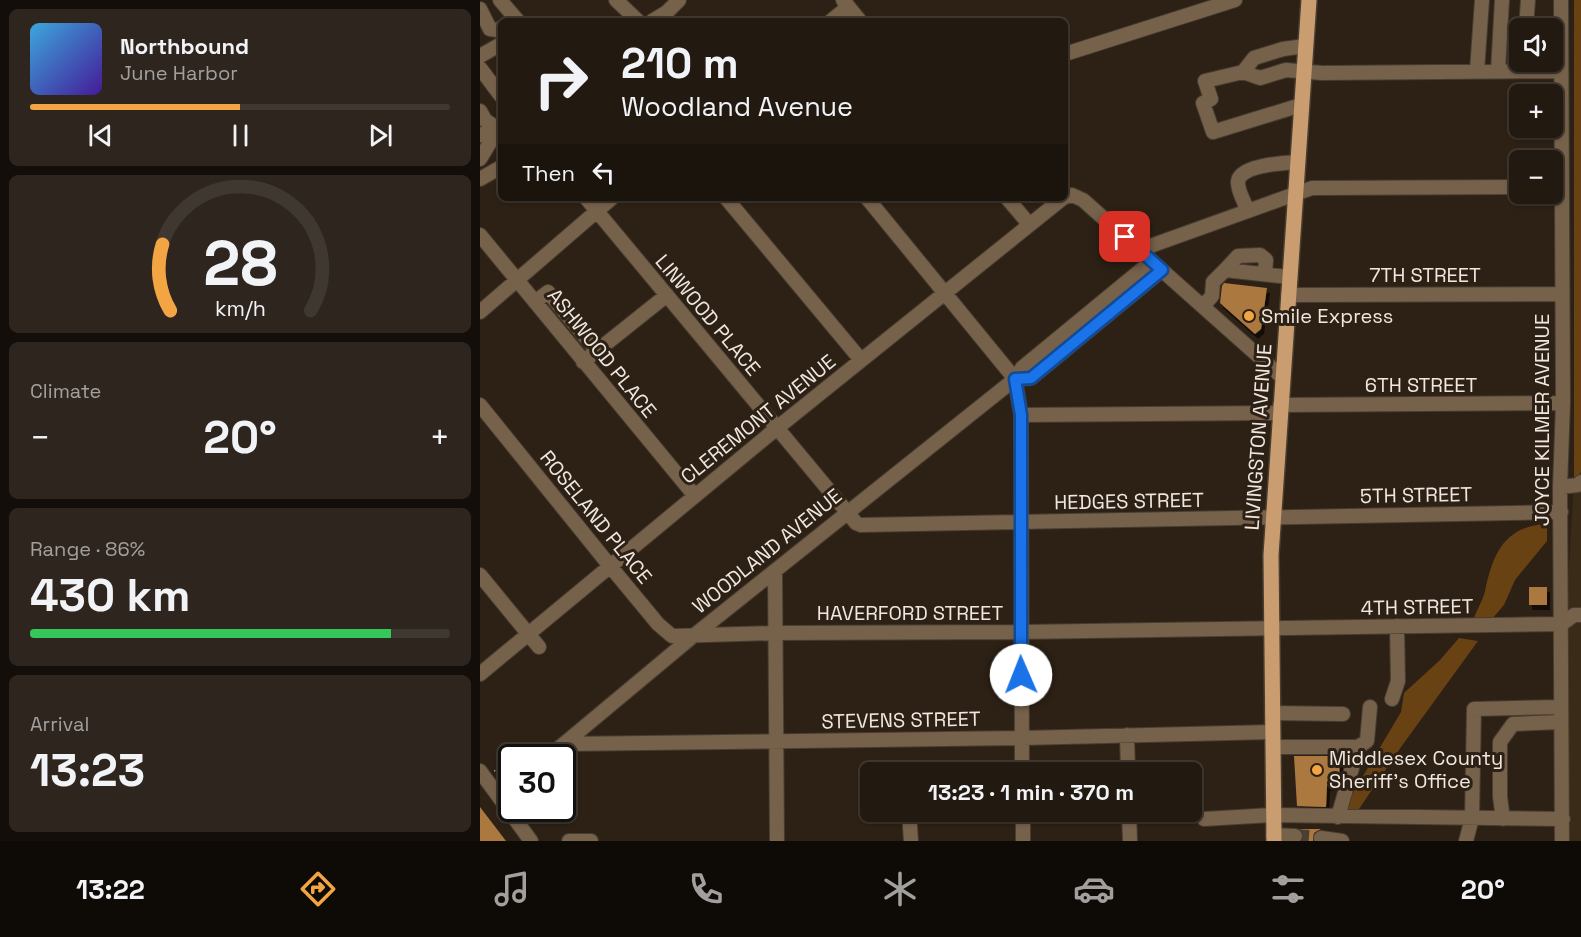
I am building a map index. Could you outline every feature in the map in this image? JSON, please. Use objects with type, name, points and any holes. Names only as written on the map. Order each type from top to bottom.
[{"type":"main road","name":"LIVINGSTON AVENUE","points":[[1274,838],[1273,518],[1309,0]]},
{"type":"street","points":[[500,0],[515,18]]},
{"type":"street","points":[[616,0],[635,18]]},
{"type":"street","points":[[657,18],[679,0]]},
{"type":"street","points":[[1068,53],[1235,0]]},
{"type":"street","points":[[1477,71],[1482,0]]},
{"type":"street","points":[[1498,71],[1502,0]]},
{"type":"street","points":[[1527,18],[1528,0]]},
{"type":"street","name":"JOYCE KILMER AVENUE","points":[[1561,0],[1561,18]]},
{"type":"street","points":[[833,18],[845,3],[858,18]]},
{"type":"street","points":[[480,9],[490,29],[498,30]]},
{"type":"street","points":[[480,56],[498,46]]},
{"type":"street","points":[[1243,72],[1254,58],[1283,49],[1305,46]]},
{"type":"street","points":[[480,68],[498,92]]},
{"type":"street","points":[[1301,105],[1213,132],[1203,103],[1211,99],[1205,81],[1243,72],[1260,78],[1286,70],[1304,72],[1498,71],[1509,69]]},
{"type":"street","name":"JOYCE KILMER AVENUE","points":[[1558,150],[1561,72]]},
{"type":"street","points":[[480,111],[485,120],[498,126]]},
{"type":"street","points":[[480,135],[498,127]]},
{"type":"street","points":[[480,159],[498,129]]},
{"type":"street","points":[[1248,211],[1238,184],[1239,177],[1247,171],[1269,165],[1297,162]]},
{"type":"street","points":[[480,179],[498,169]]},
{"type":"street","points":[[1139,250],[1312,188],[1509,187]]},
{"type":"street","points":[[1068,197],[1083,200],[1282,377]]},
{"type":"street","name":"LINWOOD PLACE","points":[[588,201],[847,512]]},
{"type":"street","points":[[480,312],[608,201]]},
{"type":"street","points":[[728,201],[861,360]]},
{"type":"street","points":[[869,201],[1015,379],[1021,415],[1020,632],[1023,762]]},
{"type":"street","points":[[1010,201],[1029,224]]},
{"type":"street","name":"CLEREMONT AVENUE","points":[[480,674],[777,428],[1061,201]]},
{"type":"street","name":"JOYCE KILMER AVENUE","points":[[1558,204],[1562,294],[1563,403],[1560,488],[1562,841]]},
{"type":"street","name":"ASHWOOD PLACE","points":[[480,235],[695,496]]},
{"type":"street","name":"WOODLAND AVENUE","points":[[565,744],[692,637],[1015,379],[1031,378],[1157,266]]},
{"type":"street","points":[[1203,306],[1212,296],[1213,282],[1225,270],[1289,277]]},
{"type":"street","points":[[535,302],[548,292],[597,351]]},
{"type":"street","name":"7TH STREET","points":[[1288,295],[1562,294]]},
{"type":"street","points":[[583,362],[667,295]]},
{"type":"street","name":"6TH STREET","points":[[1021,415],[1563,403]]},
{"type":"street","name":"ROSELAND PLACE","points":[[480,405],[658,624],[672,636],[692,637]]},
{"type":"street","points":[[1560,488],[1578,485],[1581,482]]},
{"type":"street","name":"HEDGES STREET","points":[[847,512],[861,525],[1273,518]]},
{"type":"street","name":"5TH STREET","points":[[1273,518],[1561,512]]},
{"type":"street","points":[[775,572],[777,841]]},
{"type":"street","points":[[480,575],[538,647]]},
{"type":"street","points":[[1562,624],[1574,615],[1581,615]]},
{"type":"street","name":"4TH STREET","points":[[1272,628],[1562,624]]},
{"type":"street","points":[[1392,699],[1398,681],[1397,626]]},
{"type":"street","name":"HAVERFORD STREET","points":[[692,637],[775,633],[1272,628]]},
{"type":"street","points":[[1338,817],[1358,747],[1367,741],[1370,706]]},
{"type":"street","points":[[1466,841],[1472,818],[1474,709],[1561,707]]},
{"type":"street","points":[[1272,713],[1343,714]]},
{"type":"street","points":[[1503,819],[1500,797],[1500,742],[1513,724],[1560,722]]},
{"type":"street","points":[[1127,735],[1128,762]]},
{"type":"street","name":"STEVENS STREET","points":[[565,744],[1127,735],[1273,740],[1358,747]]},
{"type":"street","points":[[485,772],[531,841]]},
{"type":"street","points":[[1204,819],[1273,815],[1563,819]]},
{"type":"street","points":[[910,822],[911,841]]},
{"type":"street","points":[[1023,822],[1023,841]]},
{"type":"street","points":[[1129,822],[1130,841]]},
{"type":"street","points":[[1274,838],[1295,836]]},
{"type":"street","points":[[1321,838],[1342,841]]},
{"type":"street","points":[[569,841],[591,841]]},
{"type":"shaded area","points":[[1574,0],[1581,0],[1581,472],[1574,481]]},
{"type":"shaded area","points":[[1581,472],[1581,841],[1562,841],[1561,707],[1574,481]]},
{"type":"shaded area","points":[[1547,524],[1547,541],[1515,580],[1504,605],[1492,619],[1474,618],[1492,565],[1503,544],[1520,530]]},
{"type":"shaded area","points":[[1459,638],[1478,641],[1359,809],[1347,810],[1350,798],[1401,712],[1404,693],[1440,660]]},
{"type":"building","name":"Smile Express","points":[[1224,283],[1267,288],[1261,329],[1255,334],[1220,303]]},
{"type":"building","points":[[1529,587],[1547,587],[1547,605],[1529,605]]},
{"type":"building","name":"Middlesex County Sheriff's Office","points":[[1294,756],[1340,756],[1339,782],[1337,786],[1327,786],[1326,807],[1297,806]]},
{"type":"building","points":[[480,807],[506,841],[480,841]]},
{"type":"building","points":[[1300,829],[1321,829],[1314,833],[1313,841],[1302,841],[1304,836]]},
{"type":"tunnel","points":[[1295,836],[1321,838]]},
{"type":"place","name":"Smile Express","points":[[1249,316]]},
{"type":"place","name":"Middlesex County Sheriff's Office","points":[[1317,770]]},
{"type":"route","points":[[1021,675],[1021,415],[1015,379],[1031,378],[1162,270],[1125,237]]}]
